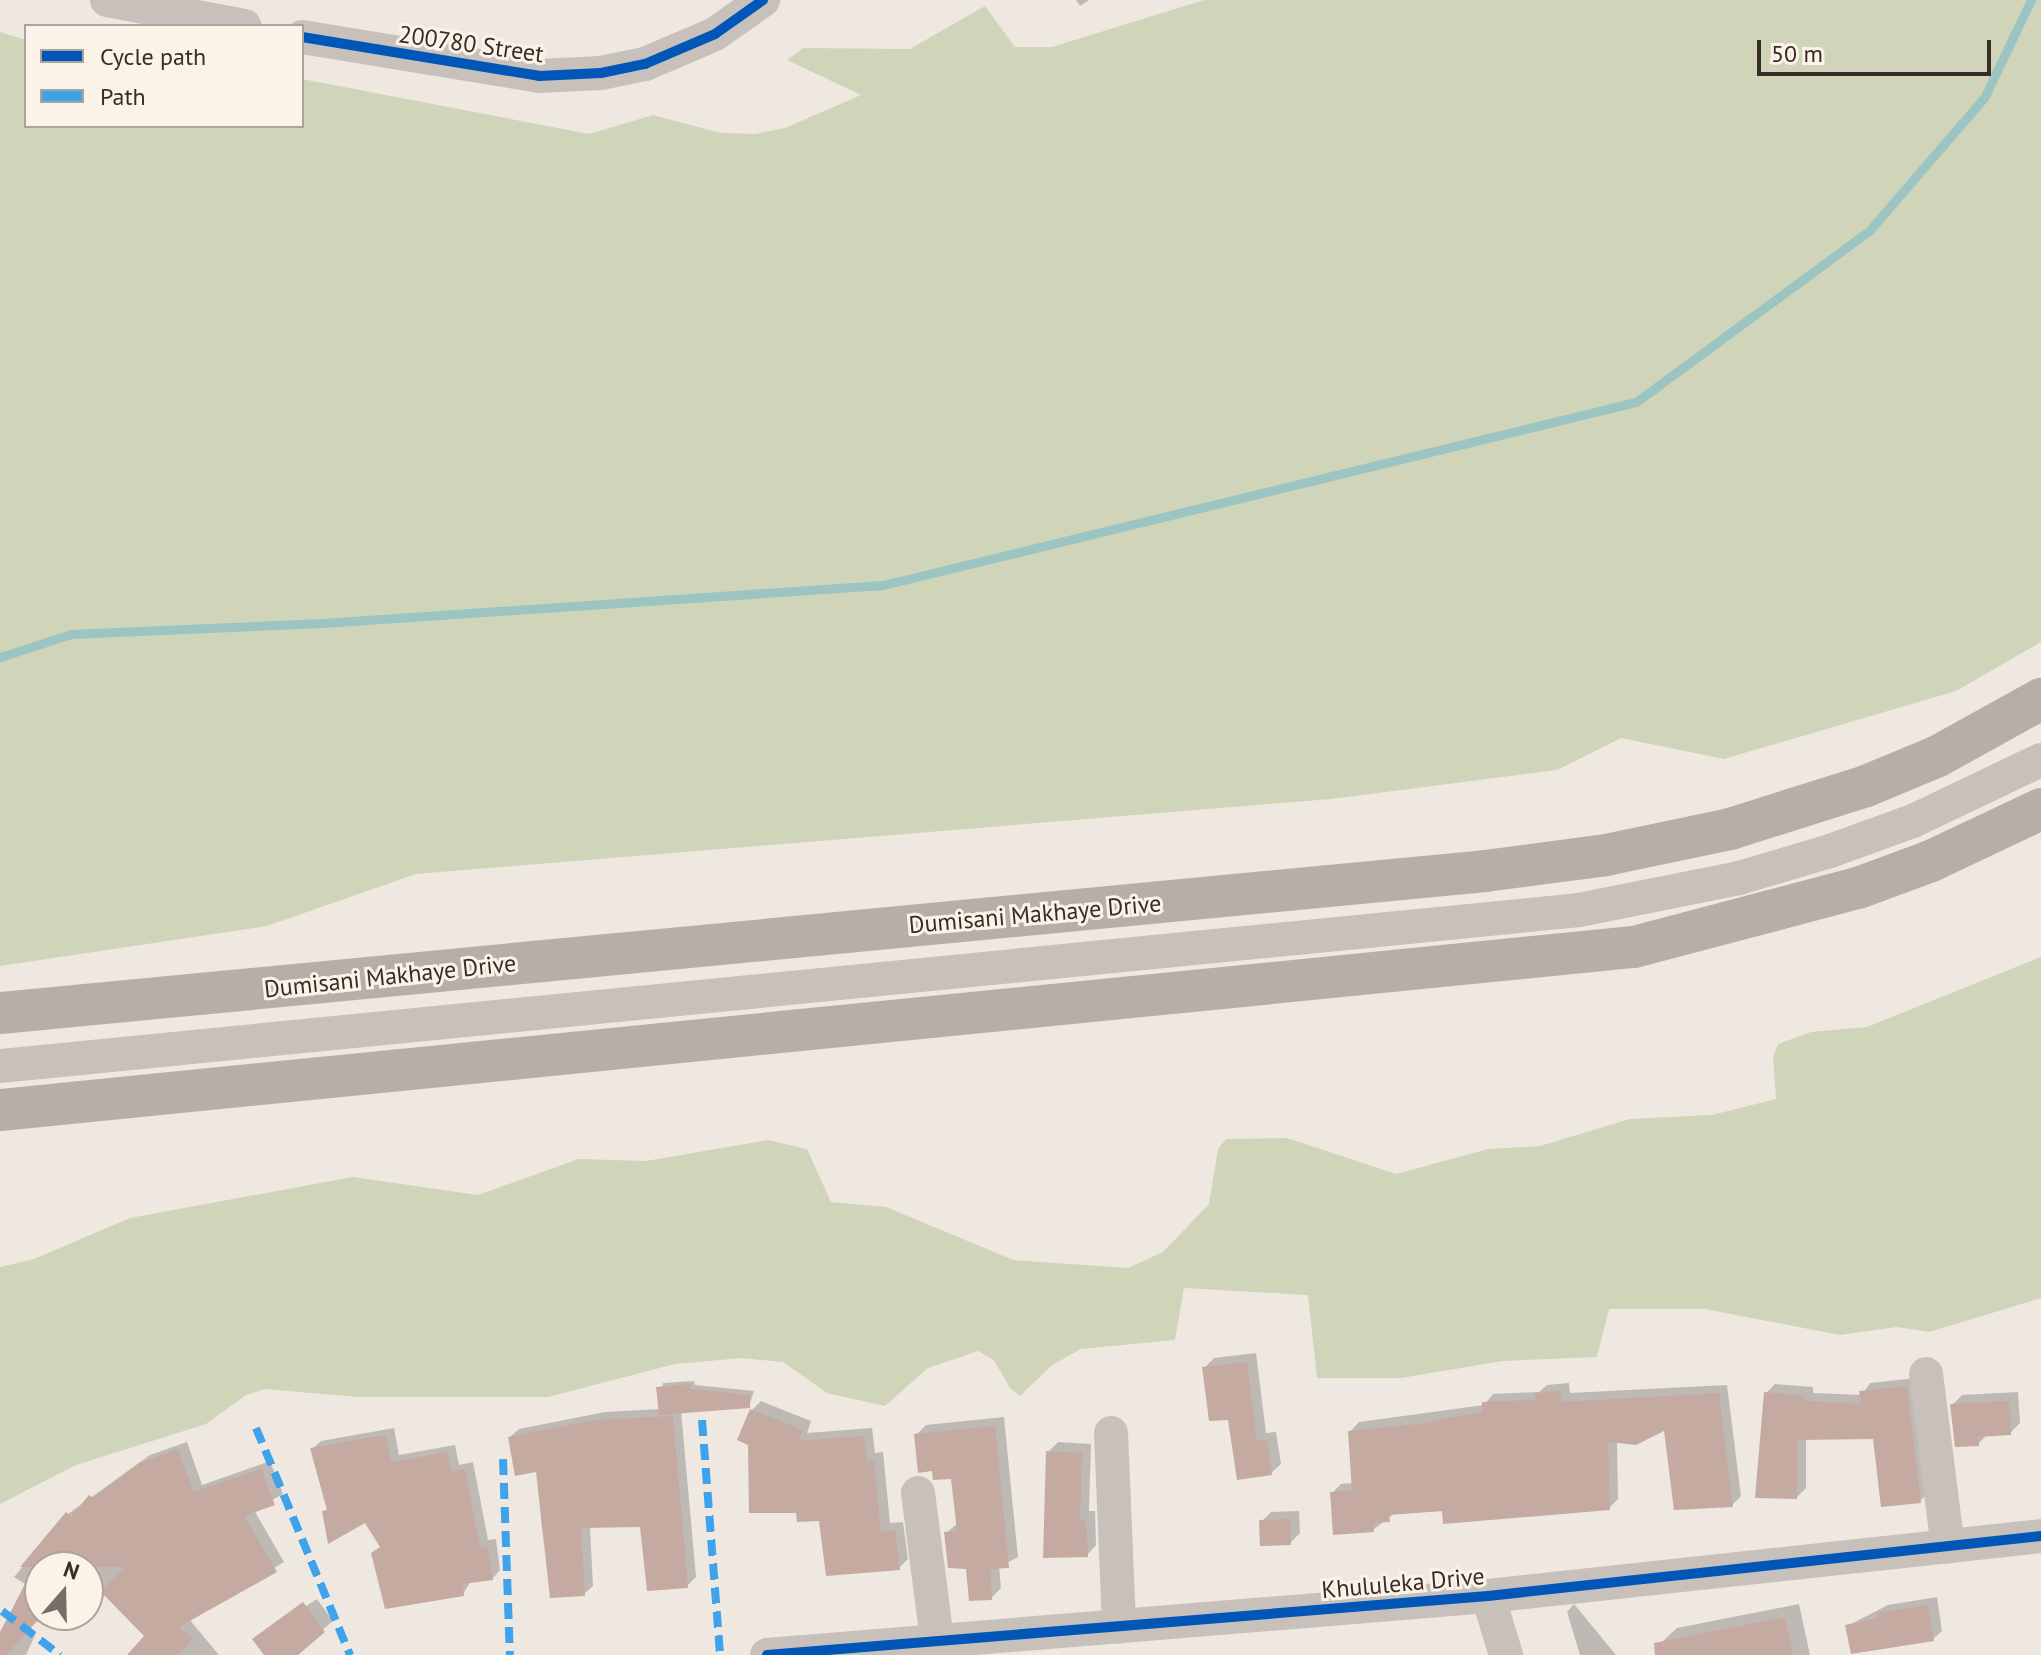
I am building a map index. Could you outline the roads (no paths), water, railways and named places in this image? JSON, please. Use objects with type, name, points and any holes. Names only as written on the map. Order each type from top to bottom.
[{"type":"main road","name":"Dumisani Makhaye Drive","points":[[0,1013],[1456,874],[1606,855],[1730,829],[1866,786],[1938,756],[2041,699]]},
{"type":"main road","points":[[0,1110],[1634,947],[1858,888],[1931,861],[2041,809]]},
{"type":"street","points":[[107,0],[234,24]]},
{"type":"street","name":"200780 Street","points":[[304,37],[539,76],[601,73],[645,64],[715,34],[763,0]]},
{"type":"street","points":[[0,1066],[1579,910],[1739,878],[1830,851],[1913,821],[2041,760]]},
{"type":"street","points":[[1926,1374],[1948,1547]]},
{"type":"street","points":[[1111,1433],[1119,1627]]},
{"type":"street","points":[[918,1493],[937,1639]]},
{"type":"street","name":"Khululeka Drive","points":[[767,1655],[1488,1596],[2041,1536]]},
{"type":"street","points":[[1488,1596],[1506,1655]]},
{"type":"waterway","points":[[0,657],[71,634],[323,623],[883,585],[1636,402],[1869,231],[1984,98],[2031,0]]}]
